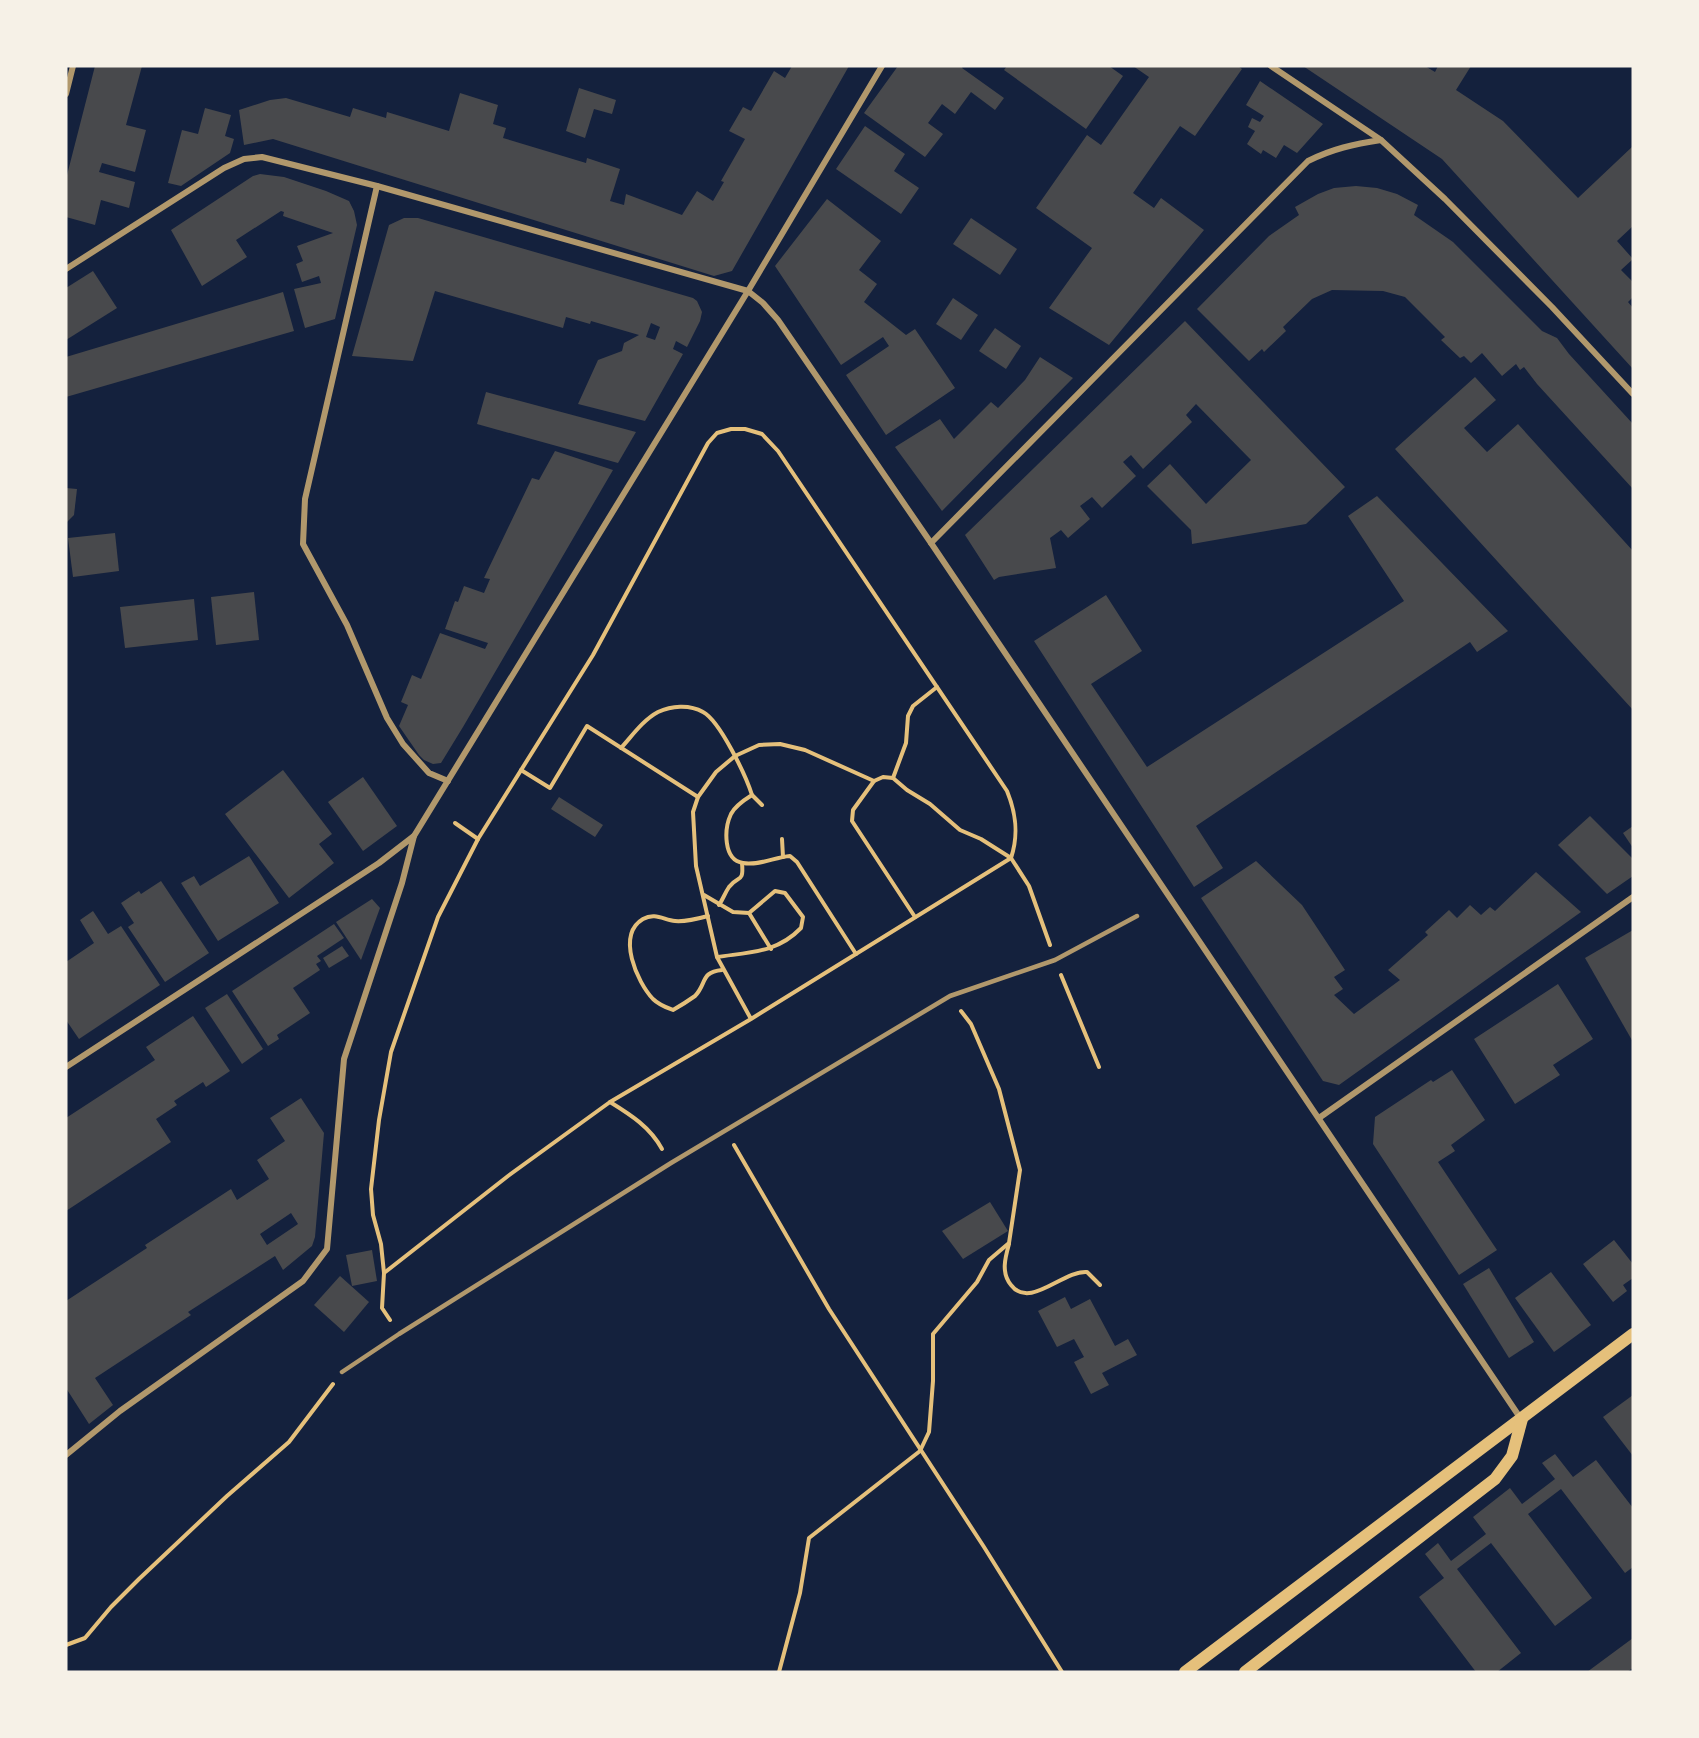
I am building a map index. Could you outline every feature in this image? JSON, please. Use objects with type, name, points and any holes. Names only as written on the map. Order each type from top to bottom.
[{"type":"main road","points":[[1185,1672],[1633,1334]]},
{"type":"main road","points":[[1245,1672],[1495,1479],[1512,1456],[1522,1419]]},
{"type":"street","points":[[66,94],[73,66]]},
{"type":"street","points":[[66,1455],[120,1411],[303,1281],[327,1249],[344,1059],[402,883],[414,836],[748,291],[882,66]]},
{"type":"street","points":[[1271,66],[1381,140],[1552,307],[1633,394]]},
{"type":"street","points":[[931,543],[1308,161],[1348,145],[1381,140]]},
{"type":"street","points":[[66,269],[214,175],[244,159],[262,157],[284,160],[748,291],[778,320],[1522,1419]]},
{"type":"street","points":[[377,186],[305,499],[303,544],[347,625],[383,709],[403,744],[429,773],[448,781]]},
{"type":"street","points":[[66,1067],[379,863],[414,836]]},
{"type":"street","points":[[1319,1118],[1633,897]]},
{"type":"lane","points":[[342,1372],[671,1163],[950,996],[1055,960],[1137,916]]},
{"type":"path","points":[[384,1273],[508,1176],[610,1102],[751,1019],[1011,858],[1016,831],[1014,808],[1007,791],[778,451],[762,434],[745,429],[731,429],[717,433],[708,443],[593,655],[478,839],[438,917],[392,1052],[379,1120],[371,1189],[373,1215],[381,1244],[384,1273],[382,1308],[399,1334]]},
{"type":"path","points":[[893,778],[906,743],[908,716],[913,706],[937,687]]},
{"type":"path","points":[[621,748],[656,713],[673,706],[704,712],[746,776],[752,795],[762,805]]},
{"type":"path","points":[[521,770],[550,788],[587,726],[698,797]]},
{"type":"path","points":[[751,1019],[722,970],[717,957],[696,866],[693,812],[698,797],[716,772],[735,756],[759,746],[780,744],[805,750],[874,781]]},
{"type":"path","points":[[915,917],[852,821],[853,810],[874,781],[883,777],[893,778],[930,804],[960,830],[981,839],[1011,858],[1029,886],[1055,960],[1099,1067]]},
{"type":"path","points":[[752,795],[741,802],[731,814],[727,829],[727,844],[733,858],[742,863],[767,862],[790,856],[797,862],[856,954]]},
{"type":"path","points":[[455,823],[478,839]]},
{"type":"path","points":[[782,839],[783,857]]},
{"type":"path","points":[[719,905],[730,887],[741,880],[742,863]]},
{"type":"path","points":[[702,894],[733,912],[749,913],[775,891],[785,893],[802,916],[801,928],[771,949],[717,957]]},
{"type":"path","points":[[749,913],[771,949]]},
{"type":"path","points":[[708,916],[688,921],[673,921],[655,915],[643,919],[633,929],[632,961],[642,984],[653,999],[660,1005],[673,1010],[696,995],[706,975],[722,970]]},
{"type":"path","points":[[950,996],[971,1024],[999,1089],[1020,1170],[1005,1259],[1005,1276],[1012,1287],[1028,1293],[1040,1291],[1066,1275],[1078,1271],[1087,1272],[1100,1286]]},
{"type":"path","points":[[610,1102],[643,1124],[651,1132],[671,1163]]},
{"type":"path","points":[[726,1131],[829,1309],[984,1547],[1062,1672]]},
{"type":"path","points":[[779,1672],[800,1593],[809,1538],[920,1451],[929,1432],[933,1381],[933,1334],[977,1282],[989,1260],[1009,1242]]},
{"type":"path","points":[[66,1645],[85,1638],[139,1579],[227,1496],[289,1442],[342,1372]]},
{"type":"building","points":[[95,66],[142,66],[126,125],[146,130],[135,172],[102,163],[99,172],[135,182],[129,208],[101,200],[95,225],[66,217],[66,179]]},
{"type":"building","points":[[792,66],[849,66],[732,271],[714,276],[273,139],[244,145],[239,110],[270,100],[286,98],[350,117],[353,108],[386,118],[387,112],[449,131],[460,93],[498,105],[493,124],[506,128],[503,138],[586,163],[587,158],[620,169],[610,201],[624,205],[626,194],[682,215],[697,191],[713,201],[724,182],[721,181],[745,139],[729,131],[743,107],[751,111],[774,71],[785,78]]},
{"type":"building","points":[[898,66],[963,66],[962,68],[1004,98],[995,110],[971,92],[955,114],[942,104],[928,123],[943,134],[925,157],[864,113]]},
{"type":"building","points":[[1007,66],[1109,66],[1123,76],[1086,129],[1004,70]]},
{"type":"building","points":[[1133,66],[1238,66],[1242,69],[1195,136],[1180,126],[1133,193],[1154,208],[1161,198],[1204,230],[1109,345],[1049,308],[1092,248],[1036,208],[1087,135],[1101,145],[1149,77]]},
{"type":"building","points":[[1303,66],[1425,66],[1435,72],[1438,66],[1471,66],[1456,90],[1503,121],[1578,198],[1633,146],[1633,226],[1617,241],[1633,259],[1621,270],[1633,282],[1633,297],[1628,302],[1633,308],[1633,369],[1442,159]]},
{"type":"building","points":[[1260,81],[1323,124],[1297,153],[1284,145],[1276,158],[1263,150],[1261,154],[1247,144],[1255,131],[1248,127],[1252,118],[1260,122],[1264,116],[1246,105]]},
{"type":"building","points":[[579,88],[616,100],[612,114],[594,109],[585,138],[566,131]]},
{"type":"building","points":[[205,108],[231,115],[225,136],[234,139],[230,153],[181,186],[168,183],[182,130],[198,134]]},
{"type":"building","points":[[865,126],[905,154],[894,171],[919,188],[901,214],[836,169]]},
{"type":"building","points":[[260,174],[284,177],[349,201],[357,225],[335,319],[305,328],[294,289],[321,283],[319,276],[302,282],[296,264],[303,261],[297,246],[333,233],[283,216],[284,212],[281,211],[236,240],[247,257],[202,286],[171,230],[253,176]]},
{"type":"building","points":[[1356,186],[1377,188],[1397,194],[1418,205],[1414,215],[1453,242],[1542,331],[1557,338],[1633,424],[1633,489],[1524,367],[1520,370],[1516,364],[1502,376],[1482,353],[1471,363],[1464,356],[1460,358],[1441,340],[1445,337],[1405,297],[1383,291],[1332,290],[1312,299],[1283,327],[1286,331],[1264,352],[1262,349],[1249,361],[1197,309],[1269,236],[1299,215],[1295,207],[1334,188]]},
{"type":"building","points":[[827,199],[881,241],[859,270],[877,284],[864,302],[906,335],[915,329],[955,388],[886,435],[846,375],[889,346],[883,337],[841,365],[775,266]]},
{"type":"building","points":[[404,218],[418,218],[693,298],[702,312],[700,321],[687,347],[676,341],[673,349],[683,354],[645,421],[578,404],[598,360],[622,351],[624,343],[639,335],[591,321],[590,324],[566,317],[563,328],[435,291],[413,361],[352,356],[389,225]],"holes":[[[651,323],[660,327],[655,340],[646,337]]]},
{"type":"building","points":[[971,218],[1017,249],[1000,275],[953,244]]},
{"type":"building","points":[[93,271],[117,308],[66,340],[66,288]]},
{"type":"building","points":[[283,292],[294,331],[66,397],[66,357]]},
{"type":"building","points":[[953,298],[978,315],[961,340],[936,324]]},
{"type":"building","points":[[1185,321],[1345,487],[1306,524],[1192,544],[1191,530],[1147,486],[1170,464],[1206,504],[1251,460],[1196,404],[1186,415],[1192,422],[1143,469],[1131,455],[1123,462],[1136,476],[1102,508],[1092,497],[1080,506],[1090,519],[1068,538],[1061,530],[1050,538],[1056,568],[999,577],[994,580],[965,535]]},
{"type":"building","points":[[995,328],[1021,346],[1006,369],[979,351]]},
{"type":"building","points":[[1040,357],[1073,378],[942,511],[895,447],[940,419],[954,439],[991,402],[998,408],[1025,380]]},
{"type":"building","points":[[1475,377],[1496,400],[1464,428],[1487,452],[1518,424],[1633,551],[1633,710],[1395,449]]},
{"type":"building","points":[[486,392],[636,432],[618,463],[477,424]]},
{"type":"building","points":[[555,451],[613,470],[441,763],[433,764],[419,755],[399,726],[408,705],[401,702],[412,675],[421,679],[440,633],[485,649],[488,643],[445,629],[455,601],[458,602],[464,586],[484,593],[490,579],[484,578],[532,478],[539,480]]},
{"type":"building","points":[[66,488],[77,489],[74,515],[66,523]]},
{"type":"building","points":[[1377,496],[1508,631],[1477,652],[1470,642],[1196,826],[1223,868],[1194,887],[1034,641],[1106,595],[1142,651],[1091,684],[1147,767],[1404,601],[1348,516]]},
{"type":"building","points":[[115,533],[119,571],[73,577],[68,538]]},
{"type":"building","points":[[254,592],[259,640],[216,645],[211,597]]},
{"type":"building","points":[[194,599],[198,640],[125,648],[120,607]]},
{"type":"building","points":[[283,770],[332,834],[319,844],[334,863],[289,898],[225,814]]},
{"type":"building","points":[[363,777],[397,826],[363,851],[328,802]]},
{"type":"building","points":[[559,797],[603,825],[595,837],[551,809]]},
{"type":"building","points":[[1590,816],[1633,859],[1633,876],[1607,894],[1558,845]]},
{"type":"building","points":[[1633,826],[1633,848],[1623,833]]},
{"type":"building","points":[[249,856],[279,903],[218,941],[181,883],[194,876],[200,886]]},
{"type":"building","points":[[1256,861],[1302,905],[1345,970],[1334,977],[1343,989],[1334,995],[1354,1014],[1400,980],[1388,970],[1428,935],[1425,932],[1449,910],[1457,918],[1470,905],[1481,915],[1490,907],[1495,911],[1536,872],[1581,912],[1339,1085],[1323,1081],[1201,898]]},
{"type":"building","points":[[161,881],[209,953],[165,982],[128,927],[134,923],[121,903],[139,891],[141,894]]},
{"type":"building","points":[[372,899],[380,908],[361,960],[336,922]]},
{"type":"building","points":[[93,911],[108,934],[121,926],[160,985],[79,1039],[66,1020],[66,962],[94,943],[80,920]]},
{"type":"building","points":[[334,924],[344,938],[317,956],[321,961],[316,964],[320,970],[293,988],[310,1013],[277,1035],[279,1039],[268,1046],[232,991]]},
{"type":"building","points":[[1633,930],[1633,1042],[1585,958]]},
{"type":"building","points":[[342,946],[349,956],[329,968],[323,958]]},
{"type":"building","points":[[1558,984],[1593,1039],[1553,1065],[1560,1075],[1515,1104],[1474,1039]]},
{"type":"building","points":[[227,994],[263,1049],[242,1064],[205,1008]]},
{"type":"building","points":[[193,1016],[230,1071],[206,1087],[203,1082],[174,1101],[177,1105],[156,1119],[171,1142],[66,1211],[66,1118],[155,1060],[146,1047]]},
{"type":"building","points":[[1452,1070],[1485,1120],[1451,1145],[1455,1151],[1438,1162],[1497,1250],[1459,1275],[1373,1144],[1375,1117],[1431,1080],[1433,1082]]},
{"type":"building","points":[[301,1098],[324,1133],[315,1237],[312,1246],[283,1270],[275,1256],[188,1312],[191,1315],[95,1378],[113,1405],[89,1424],[66,1388],[66,1301],[147,1248],[145,1245],[231,1189],[237,1200],[269,1179],[257,1160],[285,1141],[270,1118]],"holes":[[[291,1213],[298,1224],[267,1245],[260,1234]]]},
{"type":"building","points":[[990,1202],[1008,1231],[963,1259],[942,1231]]},
{"type":"building","points":[[1614,1240],[1633,1264],[1633,1278],[1623,1285],[1627,1291],[1613,1302],[1583,1264]]},
{"type":"building","points":[[372,1250],[377,1281],[352,1286],[346,1255]]},
{"type":"building","points":[[1489,1268],[1534,1342],[1509,1358],[1463,1284]]},
{"type":"building","points":[[1551,1272],[1591,1325],[1554,1352],[1515,1298]]},
{"type":"building","points":[[340,1276],[369,1302],[344,1332],[314,1305]]},
{"type":"building","points":[[1065,1297],[1071,1309],[1090,1299],[1115,1346],[1128,1339],[1137,1355],[1102,1373],[1109,1385],[1091,1394],[1074,1362],[1084,1357],[1074,1339],[1057,1347],[1038,1311]]},
{"type":"building","points":[[1633,1395],[1633,1456],[1603,1417]]},
{"type":"building","points":[[1555,1454],[1573,1477],[1596,1460],[1633,1508],[1633,1567],[1625,1573],[1561,1489],[1528,1514],[1592,1598],[1555,1626],[1491,1543],[1457,1569],[1521,1653],[1497,1672],[1476,1672],[1419,1597],[1444,1578],[1425,1554],[1438,1543],[1451,1561],[1486,1534],[1473,1517],[1510,1488],[1522,1504],[1555,1479],[1542,1463]]},
{"type":"building","points":[[1633,1638],[1633,1668],[1627,1672],[1587,1672]]}]
